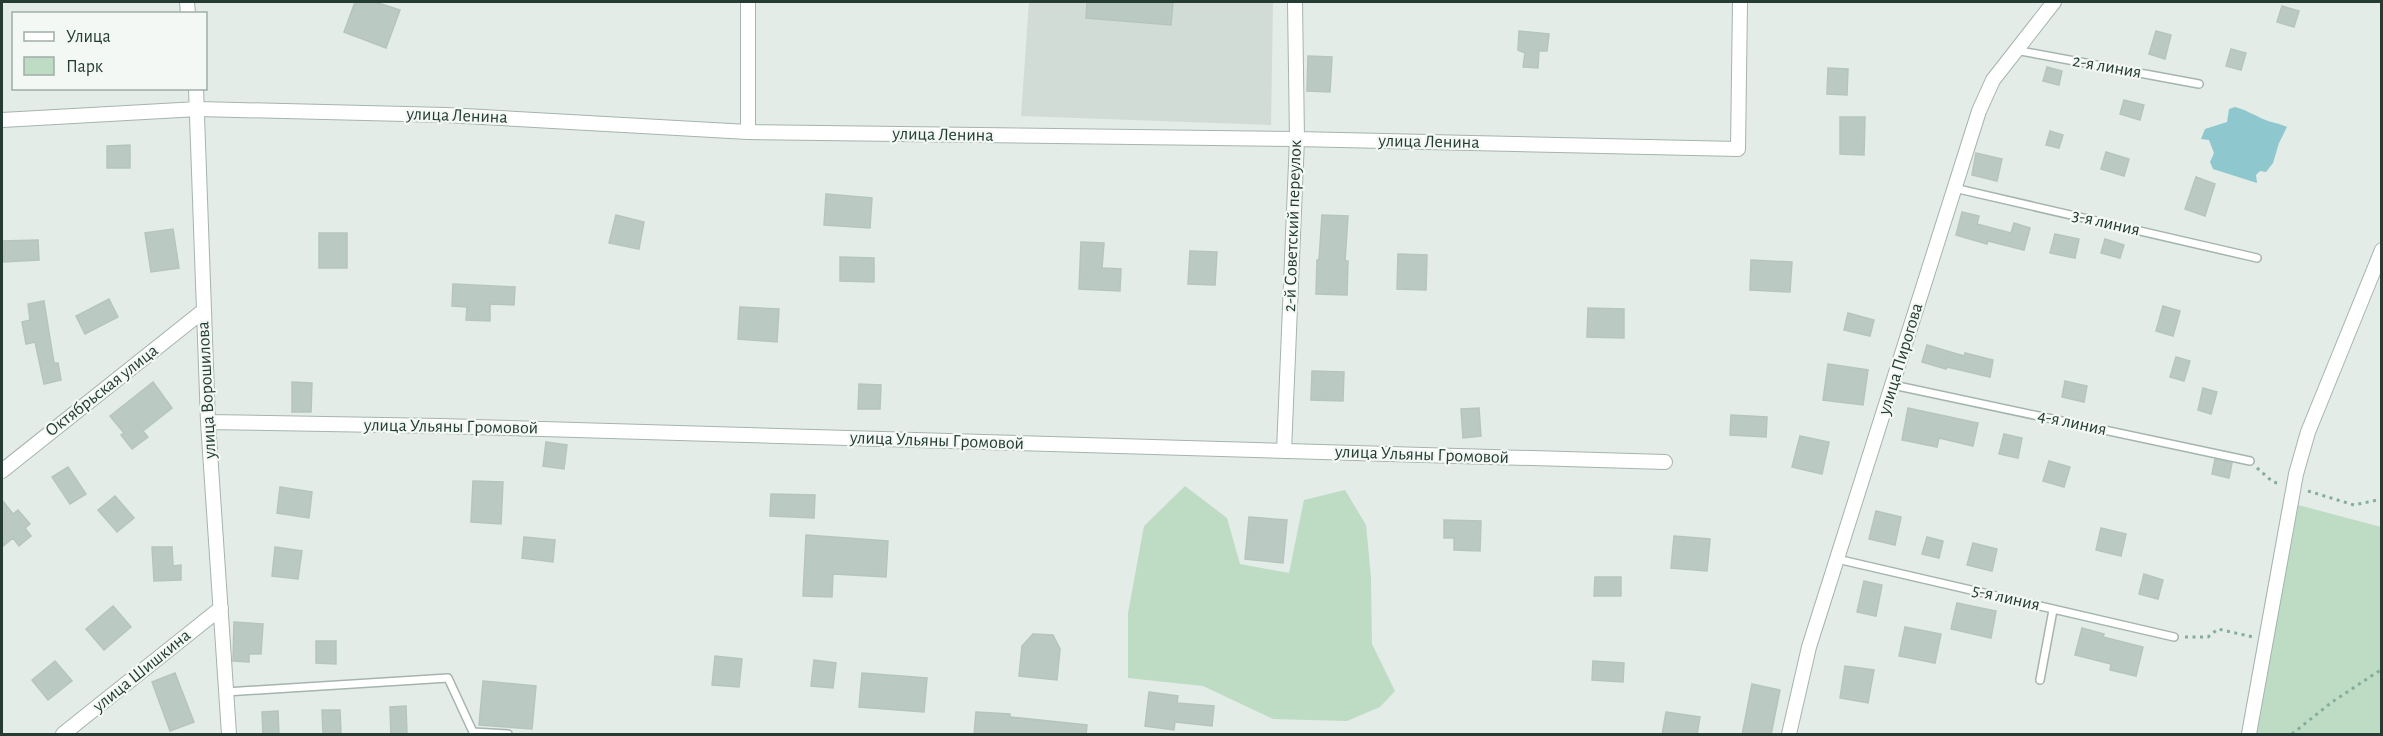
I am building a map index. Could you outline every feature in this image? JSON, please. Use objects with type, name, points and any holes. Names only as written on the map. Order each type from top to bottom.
[{"type":"street","points":[[748,2],[748,132]]},
{"type":"street","name":"2-й Советский переулок","points":[[1284,451],[1297,139],[1295,2]]},
{"type":"street","name":"улица Ленина","points":[[2,120],[198,110],[446,115],[748,132],[1297,139],[1737,149],[1740,2]]},
{"type":"street","name":"улица Пирогова","points":[[1789,735],[1809,647],[1979,111],[1993,80],[2054,2]]},
{"type":"street","name":"улица Ворошилова","points":[[196,90],[208,422],[230,735]]},
{"type":"street","points":[[2249,735],[2293,487],[2308,432],[2382,250]]},
{"type":"street","name":"Октябрьская улица","points":[[2,471],[203,311]]},
{"type":"street","name":"улица Ульяны Громовой","points":[[208,422],[440,426],[1665,462]]},
{"type":"street","name":"улица Шишкина","points":[[63,735],[221,608]]},
{"type":"lane","name":"2-я линия","points":[[2015,50],[2199,84]]},
{"type":"lane","name":"3-я линия","points":[[1954,188],[2257,258]]},
{"type":"lane","name":"4-я линия","points":[[1893,385],[2250,461]]},
{"type":"lane","name":"5-я линия","points":[[1838,559],[2174,637]]},
{"type":"lane","points":[[2040,680],[2053,610]]},
{"type":"lane","points":[[226,692],[448,678],[473,732],[508,735]]},
{"type":"path","points":[[2250,461],[2273,482],[2354,505],[2382,499]]},
{"type":"path","points":[[2174,637],[2208,637],[2218,629],[2266,640]]},
{"type":"path","points":[[2292,735],[2331,702],[2382,669]]},
{"type":"shaded area","points":[[1029,2],[1273,2],[1271,125],[1021,116]]},
{"type":"green space","points":[[1185,486],[1227,518],[1240,564],[1289,573],[1304,500],[1345,490],[1366,525],[1371,577],[1372,644],[1395,691],[1380,707],[1347,721],[1273,719],[1203,686],[1128,678],[1128,613],[1144,526]]},
{"type":"green space","points":[[2283,501],[2381,527],[2381,734],[2241,734]]},
{"type":"water","points":[[2235,107],[2287,127],[2273,163],[2266,172],[2260,171],[2256,175],[2257,183],[2213,169],[2210,162],[2214,153],[2209,140],[2201,139],[2205,129],[2227,122],[2229,109]]},
{"type":"building","points":[[355,2],[375,2],[400,10],[386,48],[344,32]]},
{"type":"building","points":[[1087,2],[1173,2],[1171,25],[1086,18]]},
{"type":"building","points":[[2282,6],[2299,11],[2294,27],[2277,22]]},
{"type":"building","points":[[1519,31],[1549,34],[1547,51],[1539,51],[1538,68],[1523,67],[1525,53],[1518,50]]},
{"type":"building","points":[[2156,31],[2171,35],[2165,59],[2149,54]]},
{"type":"building","points":[[2231,49],[2246,53],[2241,70],[2226,66]]},
{"type":"building","points":[[1308,56],[1332,57],[1330,92],[1307,91]]},
{"type":"building","points":[[2047,67],[2062,71],[2059,85],[2043,81]]},
{"type":"building","points":[[1828,68],[1848,69],[1847,95],[1827,94]]},
{"type":"building","points":[[2124,100],[2144,105],[2140,120],[2120,114]]},
{"type":"building","points":[[1840,117],[1865,117],[1864,155],[1840,154]]},
{"type":"building","points":[[2050,131],[2063,135],[2059,148],[2046,145]]},
{"type":"building","points":[[130,145],[130,168],[107,168],[107,146]]},
{"type":"building","points":[[2106,152],[2129,159],[2124,176],[2101,169]]},
{"type":"building","points":[[1976,153],[2002,159],[1997,181],[1972,175]]},
{"type":"building","points":[[2196,177],[2215,184],[2205,216],[2185,209]]},
{"type":"building","points":[[826,194],[872,198],[870,228],[824,225]]},
{"type":"building","points":[[1962,212],[1979,216],[1977,224],[2011,233],[2014,223],[2030,228],[2024,250],[1988,241],[1987,244],[1956,235]]},
{"type":"building","points":[[616,215],[644,222],[639,249],[609,243]]},
{"type":"building","points":[[1322,215],[1348,216],[1345,261],[1348,261],[1347,295],[1316,294]]},
{"type":"building","points":[[173,229],[179,268],[151,272],[145,233]]},
{"type":"building","points":[[319,233],[347,233],[347,268],[319,268]]},
{"type":"building","points":[[2055,234],[2079,239],[2075,258],[2050,253]]},
{"type":"building","points":[[2105,239],[2124,245],[2120,258],[2101,253]]},
{"type":"building","points":[[38,240],[39,260],[3,262],[2,241]]},
{"type":"building","points":[[1081,242],[1104,243],[1102,268],[1121,269],[1120,291],[1079,289]]},
{"type":"building","points":[[1190,251],[1217,252],[1215,285],[1188,284]]},
{"type":"building","points":[[1398,254],[1427,255],[1426,290],[1397,289]]},
{"type":"building","points":[[840,257],[874,258],[874,282],[840,281]]},
{"type":"building","points":[[1751,260],[1792,262],[1790,292],[1750,290]]},
{"type":"building","points":[[453,284],[515,287],[514,305],[490,304],[490,321],[466,320],[467,307],[452,306]]},
{"type":"building","points":[[109,299],[118,317],[85,334],[76,316]]},
{"type":"building","points":[[44,301],[54,363],[58,363],[61,380],[44,384],[35,342],[26,344],[22,322],[30,320],[28,304]]},
{"type":"building","points":[[2163,306],[2180,311],[2173,336],[2156,331]]},
{"type":"building","points":[[740,307],[779,309],[777,342],[738,339]]},
{"type":"building","points":[[1588,308],[1624,309],[1624,338],[1587,337]]},
{"type":"building","points":[[1848,313],[1874,320],[1870,336],[1844,330]]},
{"type":"building","points":[[1927,345],[1964,356],[1965,353],[1993,360],[1990,377],[1922,362]]},
{"type":"building","points":[[2176,357],[2190,361],[2184,381],[2170,377]]},
{"type":"building","points":[[1828,364],[1868,370],[1863,405],[1823,400]]},
{"type":"building","points":[[1312,371],[1344,372],[1343,401],[1311,400]]},
{"type":"building","points":[[2065,381],[2087,386],[2084,402],[2062,397]]},
{"type":"building","points":[[153,382],[172,408],[143,431],[148,437],[132,449],[121,435],[124,433],[110,416]]},
{"type":"building","points":[[292,382],[312,383],[311,412],[292,412]]},
{"type":"building","points":[[859,384],[881,385],[880,409],[858,409]]},
{"type":"building","points":[[2203,388],[2217,392],[2211,414],[2198,410]]},
{"type":"building","points":[[1479,408],[1481,436],[1463,438],[1461,409]]},
{"type":"building","points":[[1908,408],[1978,423],[1973,446],[1939,438],[1937,447],[1902,440]]},
{"type":"building","points":[[1731,415],[1767,417],[1766,437],[1730,435]]},
{"type":"building","points":[[2004,434],[2022,438],[2018,458],[1999,454]]},
{"type":"building","points":[[1800,436],[1829,442],[1822,474],[1792,467]]},
{"type":"building","points":[[546,442],[567,445],[564,469],[543,466]]},
{"type":"building","points":[[2215,459],[2232,463],[2229,478],[2212,474]]},
{"type":"building","points":[[2049,461],[2070,467],[2064,487],[2043,481]]},
{"type":"building","points":[[68,467],[86,494],[70,504],[52,477]]},
{"type":"building","points":[[473,481],[503,482],[501,524],[471,522]]},
{"type":"building","points":[[280,487],[312,492],[309,518],[277,513]]},
{"type":"building","points":[[771,494],[815,495],[814,518],[770,516]]},
{"type":"building","points":[[115,496],[134,518],[117,532],[98,510]]},
{"type":"building","points":[[2,500],[13,514],[18,510],[30,524],[25,528],[31,536],[19,546],[13,538],[2,547]]},
{"type":"building","points":[[1876,511],[1901,517],[1895,545],[1869,539]]},
{"type":"building","points":[[1249,517],[1287,520],[1283,563],[1245,559]]},
{"type":"building","points":[[1444,520],[1481,521],[1480,551],[1454,550],[1454,538],[1444,538]]},
{"type":"building","points":[[2101,528],[2126,534],[2121,556],[2096,550]]},
{"type":"building","points":[[806,535],[888,541],[886,577],[833,574],[832,597],[803,596]]},
{"type":"building","points":[[1674,536],[1710,539],[1707,571],[1671,568]]},
{"type":"building","points":[[524,537],[555,540],[553,562],[522,558]]},
{"type":"building","points":[[1927,537],[1943,541],[1939,558],[1922,554]]},
{"type":"building","points":[[1973,543],[1997,549],[1992,571],[1967,565]]},
{"type":"building","points":[[152,547],[172,547],[173,566],[181,565],[181,580],[154,581]]},
{"type":"building","points":[[275,547],[302,551],[298,579],[272,576]]},
{"type":"building","points":[[2144,574],[2163,580],[2158,599],[2139,594]]},
{"type":"building","points":[[1595,577],[1621,577],[1621,596],[1594,596]]},
{"type":"building","points":[[1864,581],[1882,585],[1876,616],[1857,612]]},
{"type":"building","points":[[1957,603],[1996,611],[1991,638],[1951,629]]},
{"type":"building","points":[[113,606],[131,627],[104,650],[86,629]]},
{"type":"building","points":[[234,622],[263,624],[261,654],[249,654],[249,662],[233,661]]},
{"type":"building","points":[[1905,627],[1941,634],[1935,663],[1899,656]]},
{"type":"building","points":[[2082,628],[2104,634],[2103,637],[2143,647],[2136,676],[2110,670],[2111,664],[2075,655]]},
{"type":"building","points":[[1033,634],[1053,635],[1060,649],[1057,680],[1019,676],[1022,646]]},
{"type":"building","points":[[316,641],[336,641],[336,664],[316,663]]},
{"type":"building","points":[[715,656],[742,659],[739,687],[712,685]]},
{"type":"building","points":[[814,660],[836,663],[833,688],[811,686]]},
{"type":"building","points":[[55,661],[72,681],[48,700],[32,680]]},
{"type":"building","points":[[1593,661],[1624,663],[1623,682],[1592,680]]},
{"type":"building","points":[[1845,666],[1874,670],[1868,703],[1840,698]]},
{"type":"building","points":[[175,673],[194,722],[170,731],[152,682]]},
{"type":"building","points":[[862,673],[927,678],[924,712],[859,707]]},
{"type":"building","points":[[483,681],[536,686],[532,729],[479,725]]},
{"type":"building","points":[[1752,684],[1780,690],[1771,735],[1742,735]]},
{"type":"building","points":[[1149,692],[1178,696],[1177,703],[1214,706],[1212,726],[1175,722],[1174,730],[1145,726]]},
{"type":"building","points":[[406,706],[407,735],[391,735],[390,707]]},
{"type":"building","points":[[322,710],[340,710],[341,733],[323,734]]},
{"type":"building","points":[[278,711],[279,735],[263,735],[262,712]]},
{"type":"building","points":[[976,712],[1010,714],[1010,717],[1087,725],[1086,735],[974,735]]},
{"type":"building","points":[[1666,712],[1700,717],[1697,735],[1662,735]]}]
